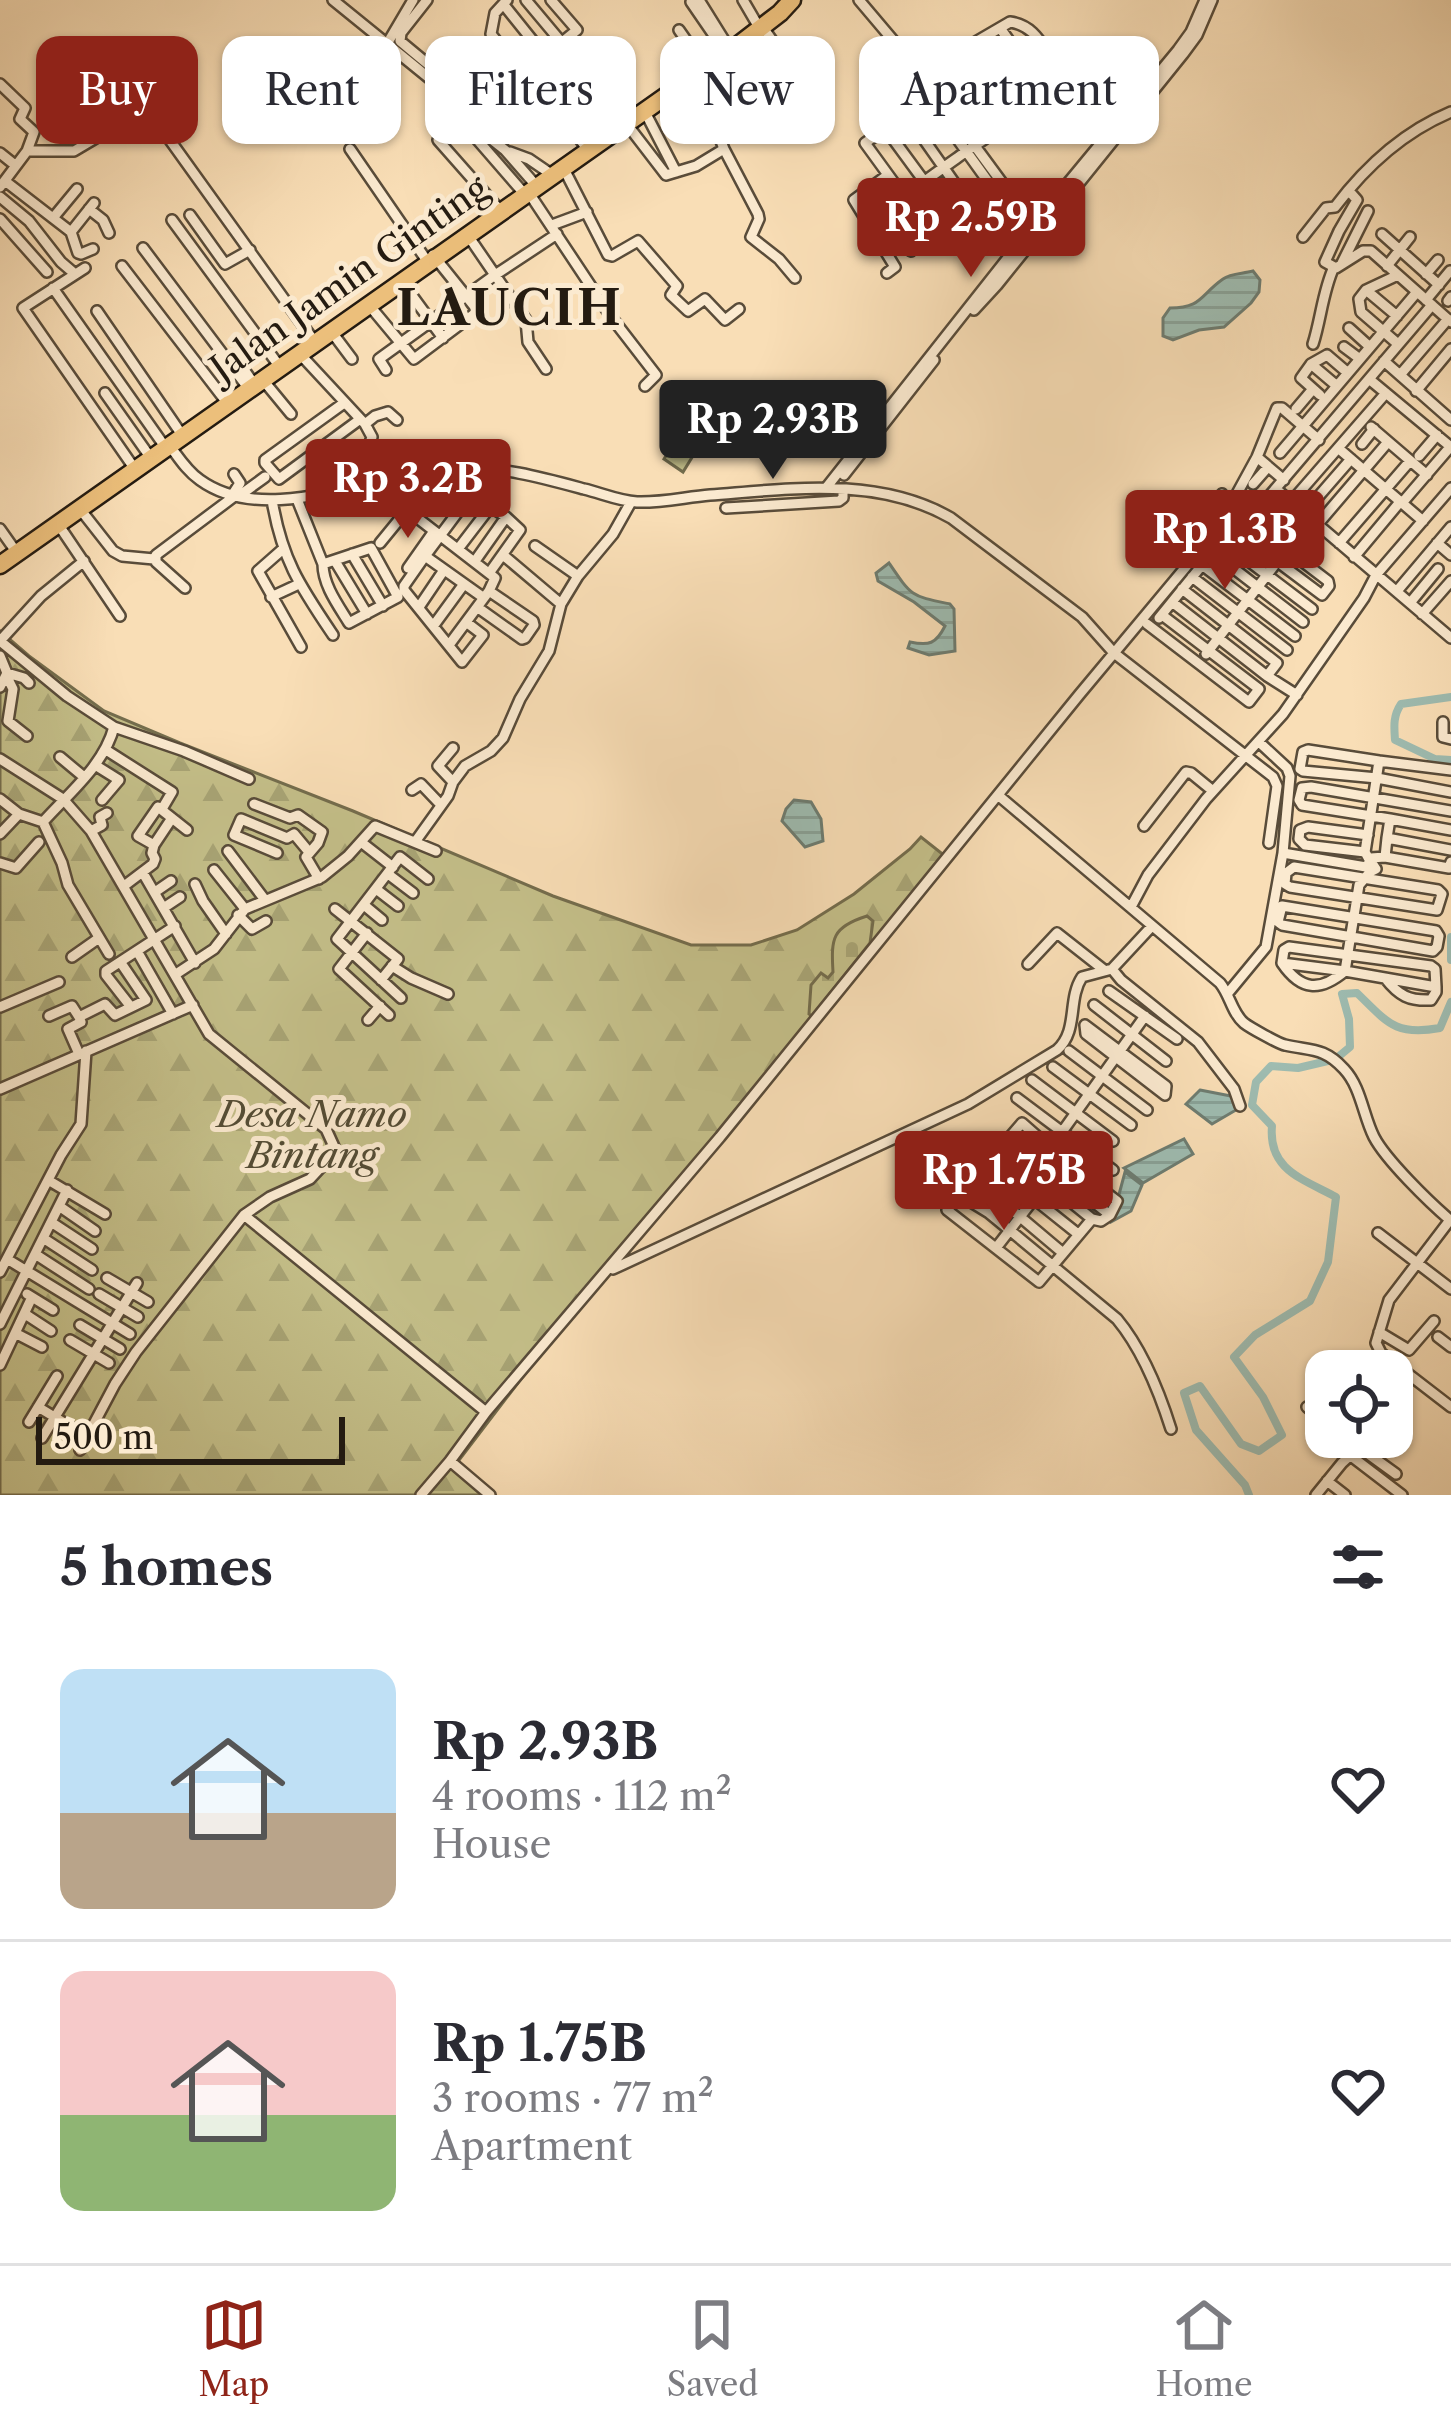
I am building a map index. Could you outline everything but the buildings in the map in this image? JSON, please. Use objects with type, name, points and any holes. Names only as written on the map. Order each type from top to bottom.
[{"type":"highway","name":"Jalan Jamin Ginting","points":[[744,36],[789,0]]},
{"type":"highway","name":"Jalan Jamin Ginting","points":[[8,556],[80,509],[225,400],[402,282],[430,257],[469,237],[660,95]]},
{"type":"highway","name":"Jalan Jamin Ginting","points":[[636,116],[660,99]]},
{"type":"highway","name":"Jalan Jamin Ginting","points":[[8,556],[312,338],[594,144]]},
{"type":"street","points":[[329,0],[376,36]]},
{"type":"street","points":[[329,0],[425,78]]},
{"type":"street","points":[[392,36],[413,0]]},
{"type":"street","points":[[425,62],[400,41],[427,0]]},
{"type":"street","points":[[526,0],[556,36]]},
{"type":"street","points":[[551,0],[577,31],[571,36]]},
{"type":"street","points":[[743,0],[763,36]]},
{"type":"street","points":[[859,0],[891,36]]},
{"type":"street","points":[[834,488],[914,380],[1183,54],[1197,34],[1209,0]]},
{"type":"street","points":[[695,1],[717,36]]},
{"type":"street","points":[[493,36],[495,13],[505,3],[530,36]]},
{"type":"street","points":[[986,36],[1012,22],[1036,36]]},
{"type":"street","points":[[1000,28],[1006,36]]},
{"type":"street","points":[[679,30],[683,36]]},
{"type":"street","points":[[401,56],[425,76]]},
{"type":"street","points":[[0,84],[25,107],[20,119],[34,133],[27,152],[3,184],[71,232],[78,253],[93,249]]},
{"type":"street","points":[[27,152],[74,151],[144,104],[312,338]]},
{"type":"street","points":[[644,110],[676,172]]},
{"type":"street","points":[[1303,238],[1326,208],[1335,207],[1384,152],[1420,126],[1451,112]]},
{"type":"street","points":[[636,136],[666,175],[696,166],[724,149]]},
{"type":"street","points":[[442,144],[498,208]]},
{"type":"street","points":[[487,144],[587,212],[608,255],[640,241],[677,286],[671,296],[689,311],[704,299],[725,320],[739,309]]},
{"type":"street","points":[[497,144],[539,181]]},
{"type":"street","points":[[722,144],[758,214],[751,237],[794,278]]},
{"type":"street","points":[[867,144],[929,231]]},
{"type":"street","points":[[896,144],[965,237]]},
{"type":"street","points":[[928,144],[996,242]]},
{"type":"street","points":[[968,144],[1011,195],[1009,209],[1015,220]]},
{"type":"street","points":[[866,222],[977,144]]},
{"type":"street","points":[[350,148],[430,257],[478,311],[414,359],[369,305]]},
{"type":"street","points":[[505,150],[529,159],[554,230],[656,374],[645,386]]},
{"type":"street","points":[[0,153],[15,164]]},
{"type":"street","points":[[887,273],[895,267],[854,202],[888,175]]},
{"type":"street","points":[[53,218],[77,189]]},
{"type":"street","points":[[1349,191],[1357,200],[1325,262],[1338,265],[1367,250],[1449,320],[1400,375]]},
{"type":"street","points":[[0,197],[29,221],[61,262],[80,271],[24,310],[161,448]]},
{"type":"street","points":[[71,232],[91,206],[109,233]]},
{"type":"street","points":[[885,210],[911,250]]},
{"type":"street","points":[[1313,344],[1327,282],[1368,211]]},
{"type":"street","points":[[386,370],[379,358],[554,230],[587,212]]},
{"type":"street","points":[[190,215],[225,264],[250,250]]},
{"type":"street","points":[[0,219],[47,272]]},
{"type":"street","points":[[172,220],[277,363]]},
{"type":"street","points":[[1382,234],[1439,285]]},
{"type":"street","points":[[469,237],[525,319],[528,342],[546,370]]},
{"type":"street","points":[[1388,266],[1410,237]]},
{"type":"street","points":[[143,248],[254,382],[291,414]]},
{"type":"street","points":[[1413,261],[1424,248]]},
{"type":"street","points":[[1426,274],[1438,260]]},
{"type":"street","points":[[122,266],[225,400]]},
{"type":"street","points":[[1280,453],[1397,316],[1425,299],[1450,271]]},
{"type":"street","points":[[1397,275],[1366,290],[1359,308],[1398,344]]},
{"type":"street","points":[[402,282],[442,338]]},
{"type":"street","points":[[53,288],[161,448]]},
{"type":"street","points":[[1366,290],[1397,316]]},
{"type":"street","points":[[1207,516],[1219,499],[1240,521],[1248,520],[1384,362],[1425,299]]},
{"type":"street","points":[[97,310],[161,448]]},
{"type":"street","points":[[1349,328],[1370,346]]},
{"type":"street","points":[[331,331],[352,359]]},
{"type":"street","points":[[1343,347],[1360,359]]},
{"type":"street","points":[[1417,391],[1451,349]]},
{"type":"street","points":[[299,353],[372,435],[371,442],[337,464],[326,465],[316,451]]},
{"type":"street","points":[[1296,409],[1316,392],[1301,376],[1311,364],[1327,355],[1348,373]]},
{"type":"street","points":[[1384,362],[1450,417]]},
{"type":"street","points":[[240,364],[254,382]]},
{"type":"street","points":[[1311,364],[1353,400]]},
{"type":"street","points":[[1354,557],[1451,446],[1370,379]]},
{"type":"street","points":[[1297,507],[1324,464],[1386,392]]},
{"type":"street","points":[[105,393],[201,481],[236,495],[272,500],[297,499],[437,469],[484,469],[631,502],[834,488],[884,492],[929,507],[951,518],[1092,625],[1114,653],[1273,777],[1277,785],[1269,843]]},
{"type":"street","points":[[344,403],[264,463],[278,479],[362,422],[388,412],[397,420]]},
{"type":"street","points":[[421,1495],[783,1061],[1229,513],[1279,407],[1319,440]]},
{"type":"street","points":[[1339,417],[1355,430]]},
{"type":"street","points":[[1271,422],[1292,440]]},
{"type":"street","points":[[1362,444],[1394,422]]},
{"type":"street","points":[[1379,434],[1414,459],[1426,475]]},
{"type":"street","points":[[1317,525],[1364,471],[1379,434]]},
{"type":"street","points":[[1339,543],[1437,435]]},
{"type":"street","points":[[1264,439],[1296,466]]},
{"type":"street","points":[[1338,448],[1401,503],[1451,528],[1397,591]]},
{"type":"street","points":[[1309,451],[1337,475]]},
{"type":"street","points":[[1257,458],[1297,507],[1451,638]]},
{"type":"street","points":[[1258,548],[1319,595],[1324,593],[1328,581],[1270,536],[1351,459]]},
{"type":"street","points":[[1253,484],[1268,467]]},
{"type":"street","points":[[234,474],[240,483],[236,495]]},
{"type":"street","points":[[154,559],[266,477]]},
{"type":"street","points":[[396,477],[406,510],[496,579],[449,645]]},
{"type":"street","points":[[725,508],[839,501],[843,498],[834,488]]},
{"type":"street","points":[[1131,908],[1148,875],[1213,791],[1297,695],[1376,575],[1451,488]]},
{"type":"street","points":[[408,568],[472,494],[520,530],[490,572]]},
{"type":"street","points":[[297,499],[328,587],[348,622],[397,599],[372,549],[322,564]]},
{"type":"street","points":[[272,500],[283,549],[299,584],[333,635]]},
{"type":"street","points":[[415,842],[469,762],[503,738],[549,652],[560,604],[631,502]]},
{"type":"street","points":[[458,549],[491,506]]},
{"type":"street","points":[[80,509],[113,551],[154,559],[185,588]]},
{"type":"street","points":[[380,543],[406,510]]},
{"type":"street","points":[[475,561],[506,517]]},
{"type":"street","points":[[58,524],[120,616]]},
{"type":"street","points":[[0,529],[8,556]]},
{"type":"street","points":[[437,533],[404,586],[405,592],[462,662],[482,637],[466,622]]},
{"type":"street","points":[[1437,543],[1451,555]]},
{"type":"street","points":[[535,546],[578,576]]},
{"type":"street","points":[[283,549],[258,571],[301,647]]},
{"type":"street","points":[[1199,663],[1287,549]]},
{"type":"street","points":[[352,554],[383,605]]},
{"type":"street","points":[[1162,615],[1259,689],[1249,702],[1149,625],[1211,554]]},
{"type":"street","points":[[503,555],[560,604]]},
{"type":"street","points":[[425,556],[525,638],[533,621],[483,599]]},
{"type":"street","points":[[1242,556],[1312,609]]},
{"type":"street","points":[[1422,614],[1451,581],[1425,558]]},
{"type":"street","points":[[84,561],[44,593],[0,641],[74,702],[114,727],[249,779]]},
{"type":"street","points":[[335,561],[367,614]]},
{"type":"street","points":[[1224,561],[1303,622]]},
{"type":"street","points":[[1202,565],[1295,636]]},
{"type":"street","points":[[1410,603],[1438,569]]},
{"type":"street","points":[[419,607],[444,570]]},
{"type":"street","points":[[1192,577],[1287,650]]},
{"type":"street","points":[[271,597],[299,584]]},
{"type":"street","points":[[434,625],[464,584]]},
{"type":"street","points":[[1182,589],[1277,663],[1268,676]]},
{"type":"street","points":[[1172,602],[1297,695]]},
{"type":"street","points":[[1245,658],[1254,646]]},
{"type":"street","points":[[3,666],[29,683]]},
{"type":"street","points":[[0,687],[3,666]]},
{"type":"street","points":[[3,666],[13,689],[8,721],[27,736]]},
{"type":"street","points":[[1443,722],[1443,737],[1451,740]]},
{"type":"street","points":[[43,821],[95,765],[114,727]]},
{"type":"street","points":[[1228,993],[1266,946],[1283,853],[1290,776],[1259,742]]},
{"type":"street","points":[[453,748],[438,766],[453,782]]},
{"type":"street","points":[[106,750],[172,792]]},
{"type":"street","points":[[1451,770],[1308,750],[1301,757],[1300,769],[1451,791]]},
{"type":"street","points":[[60,757],[84,777]]},
{"type":"street","points":[[1377,901],[1368,836],[1379,761]]},
{"type":"street","points":[[0,779],[5,763],[63,800],[91,831],[209,1034],[326,1129],[335,1148],[310,1179],[244,1215],[136,1352],[80,1450]]},
{"type":"street","points":[[95,765],[119,780],[102,800]]},
{"type":"street","points":[[1144,826],[1186,772],[1213,791]]},
{"type":"street","points":[[162,809],[181,776]]},
{"type":"street","points":[[412,790],[422,784],[441,805]]},
{"type":"street","points":[[1451,811],[1311,787],[1300,791],[1302,805],[1451,830]]},
{"type":"street","points":[[999,796],[1228,993],[1247,1025],[1283,1045],[1332,1056],[1354,1082],[1380,1147],[1450,1219],[1389,1300],[1378,1350]]},
{"type":"street","points":[[0,799],[19,814],[43,821],[66,881],[109,954]]},
{"type":"street","points":[[254,805],[290,818],[298,815],[322,832],[305,856],[319,879]]},
{"type":"street","points":[[154,845],[138,836],[158,807],[187,830]]},
{"type":"street","points":[[91,831],[100,827],[107,813]]},
{"type":"street","points":[[0,834],[19,814]]},
{"type":"street","points":[[124,886],[155,860],[154,845],[172,818]]},
{"type":"street","points":[[277,853],[234,835],[241,819],[287,838],[294,834],[308,852]]},
{"type":"street","points":[[1384,857],[1390,819]]},
{"type":"street","points":[[176,974],[214,949],[241,912],[319,879],[375,826],[436,851]]},
{"type":"street","points":[[1368,836],[1308,826],[1300,830],[1299,839],[1438,890],[1442,893],[1437,910],[1285,884],[1286,873],[1294,867],[1370,867]]},
{"type":"street","points":[[1387,838],[1451,850]]},
{"type":"street","points":[[0,863],[16,868],[39,842]]},
{"type":"street","points":[[361,842],[413,893]]},
{"type":"street","points":[[228,851],[265,900]]},
{"type":"street","points":[[1283,853],[1370,867]]},
{"type":"street","points":[[401,998],[337,940],[400,857],[428,879]]},
{"type":"street","points":[[1385,978],[1398,994],[1414,1001],[1434,997],[1433,967],[1347,956],[1286,947],[1282,963],[1308,985],[1330,984],[1345,971],[1347,956],[1359,885],[1370,867],[1384,857],[1449,868],[1451,862]]},
{"type":"street","points":[[214,870],[252,929],[266,921]]},
{"type":"street","points":[[143,873],[195,963]]},
{"type":"street","points":[[154,892],[171,881]]},
{"type":"street","points":[[195,884],[226,934]]},
{"type":"street","points":[[376,889],[398,906]]},
{"type":"street","points":[[165,907],[180,897]]},
{"type":"street","points":[[364,905],[382,920]]},
{"type":"street","points":[[1286,906],[1354,916],[1436,931],[1436,950],[1277,922],[1280,908],[1286,906]]},
{"type":"street","points":[[335,909],[398,958],[381,980]]},
{"type":"street","points":[[131,1006],[106,974],[190,916]]},
{"type":"street","points":[[608,1271],[968,1104],[1064,1045],[1082,976],[1108,970],[1152,926]]},
{"type":"street","points":[[367,933],[339,969],[384,1010],[368,1020]]},
{"type":"street","points":[[1028,964],[1059,933],[1195,1039],[1234,1089],[1240,1106]]},
{"type":"street","points":[[185,943],[199,934]]},
{"type":"street","points":[[72,956],[103,940]]},
{"type":"street","points":[[367,967],[383,946]]},
{"type":"street","points":[[136,951],[173,1014]]},
{"type":"street","points":[[121,963],[146,1000],[152,1004],[164,999]]},
{"type":"street","points":[[1282,963],[1436,987]]},
{"type":"street","points":[[392,966],[448,994]]},
{"type":"street","points":[[0,1007],[59,982]]},
{"type":"street","points":[[1109,991],[1177,1039]]},
{"type":"street","points":[[356,1004],[365,993]]},
{"type":"street","points":[[0,1272],[81,1124],[82,1052],[65,1030],[106,1004],[115,1015],[146,1000]]},
{"type":"street","points":[[0,1089],[193,1005]]},
{"type":"street","points":[[1094,1005],[1166,1060]]},
{"type":"street","points":[[49,1016],[72,1006],[96,1023]]},
{"type":"street","points":[[996,1248],[1055,1172],[1064,1134],[1076,1112],[1145,1016]]},
{"type":"street","points":[[1069,1051],[1147,1110]]},
{"type":"street","points":[[1117,1055],[1166,1086],[1165,1095],[1117,1055]]},
{"type":"street","points":[[1053,1067],[1131,1125]]},
{"type":"street","points":[[1032,1080],[1113,1141]]},
{"type":"street","points":[[1017,1098],[1113,1170]]},
{"type":"street","points":[[1002,1146],[1092,1219],[1101,1221],[1110,1215],[1117,1201],[1022,1124],[1012,1134],[947,1210],[1039,1282],[1092,1219]]},
{"type":"street","points":[[1012,1134],[1037,1155]]},
{"type":"street","points":[[902,1136],[946,1185],[1053,1264],[1128,1332],[1171,1429]]},
{"type":"street","points":[[1027,1167],[1046,1144]]},
{"type":"street","points":[[988,1162],[1078,1234]]},
{"type":"street","points":[[1055,1172],[1110,1215]]},
{"type":"street","points":[[974,1178],[1063,1253]]},
{"type":"street","points":[[48,1180],[105,1214]]},
{"type":"street","points":[[42,1348],[0,1324],[67,1190]]},
{"type":"street","points":[[58,1206],[95,1231]]},
{"type":"street","points":[[244,1215],[486,1412]]},
{"type":"street","points":[[51,1222],[92,1249]]},
{"type":"street","points":[[1378,1233],[1451,1289]]},
{"type":"street","points":[[43,1238],[92,1270]]},
{"type":"street","points":[[35,1254],[138,1317]]},
{"type":"street","points":[[7,1259],[130,1334]]},
{"type":"street","points":[[107,1278],[134,1288],[148,1302]]},
{"type":"street","points":[[18,1288],[52,1310]]},
{"type":"street","points":[[57,1439],[44,1436],[134,1288]]},
{"type":"street","points":[[0,1365],[32,1298]]},
{"type":"street","points":[[25,1314],[51,1331]]},
{"type":"street","points":[[1379,1332],[1408,1350],[1434,1321]]},
{"type":"street","points":[[80,1324],[120,1349]]},
{"type":"street","points":[[1438,1337],[1451,1347]]},
{"type":"street","points":[[70,1340],[109,1363]]},
{"type":"street","points":[[23,1358],[31,1341]]},
{"type":"street","points":[[70,1361],[84,1370]]},
{"type":"street","points":[[27,1417],[56,1375],[74,1386]]},
{"type":"street","points":[[1413,1378],[1451,1407]]},
{"type":"street","points":[[39,1381],[50,1388]]},
{"type":"street","points":[[26,1393],[71,1427]]},
{"type":"street","points":[[65,1402],[80,1411]]},
{"type":"street","points":[[1316,1495],[1346,1458]]},
{"type":"street","points":[[1366,1458],[1402,1495]]},
{"type":"street","points":[[1372,1458],[1396,1474]]},
{"type":"street","points":[[450,1461],[490,1495]]},
{"type":"street","points":[[1327,1481],[1345,1495]]},
{"type":"green space","points":[[687,401],[702,441],[683,472],[664,459],[679,434],[671,427]]},
{"type":"green space","name":"Desa Namo Bintang","points":[[0,631],[104,711],[553,896],[691,945],[751,945],[797,930],[854,894],[921,837],[945,856],[599,1277],[456,1464],[495,1495],[0,1495]]},
{"type":"green space","points":[[867,916],[873,921],[870,943],[812,1016],[811,985],[821,973],[828,978],[833,972],[836,935]]},
{"type":"water","points":[[1253,271],[1260,280],[1259,292],[1224,327],[1173,340],[1163,336],[1163,318],[1170,308],[1195,303],[1226,277]]},
{"type":"water","points":[[889,563],[913,593],[954,609],[955,651],[929,655],[908,648],[910,642],[931,642],[945,626],[878,581],[876,573]]},
{"type":"water","points":[[794,800],[811,802],[821,819],[823,841],[805,847],[782,821]]},
{"type":"water","points":[[1200,1090],[1236,1097],[1236,1110],[1212,1124],[1186,1104]]},
{"type":"water","points":[[1184,1139],[1193,1154],[1143,1183],[1124,1168]]},
{"type":"water","points":[[1125,1172],[1142,1185],[1131,1211],[1111,1222],[1109,1207],[1117,1202]]},
{"type":"waterway","points":[[1451,697],[1401,704],[1394,726],[1395,740],[1435,759],[1451,760]]},
{"type":"waterway","points":[[1451,937],[1451,960]]},
{"type":"waterway","points":[[1338,1057],[1350,1047],[1342,994],[1357,993],[1393,1025],[1412,1030],[1440,1028],[1451,1002]]},
{"type":"waterway","points":[[1249,1495],[1196,1430],[1184,1393],[1200,1386],[1241,1444],[1259,1451],[1282,1435],[1263,1397],[1234,1357],[1255,1335],[1310,1301],[1328,1262],[1336,1197],[1282,1163],[1272,1141],[1272,1126],[1252,1105],[1256,1082],[1271,1066],[1298,1068],[1332,1060]]},
{"type":"district","name":"LAUCIH","points":[[510,307]]}]
